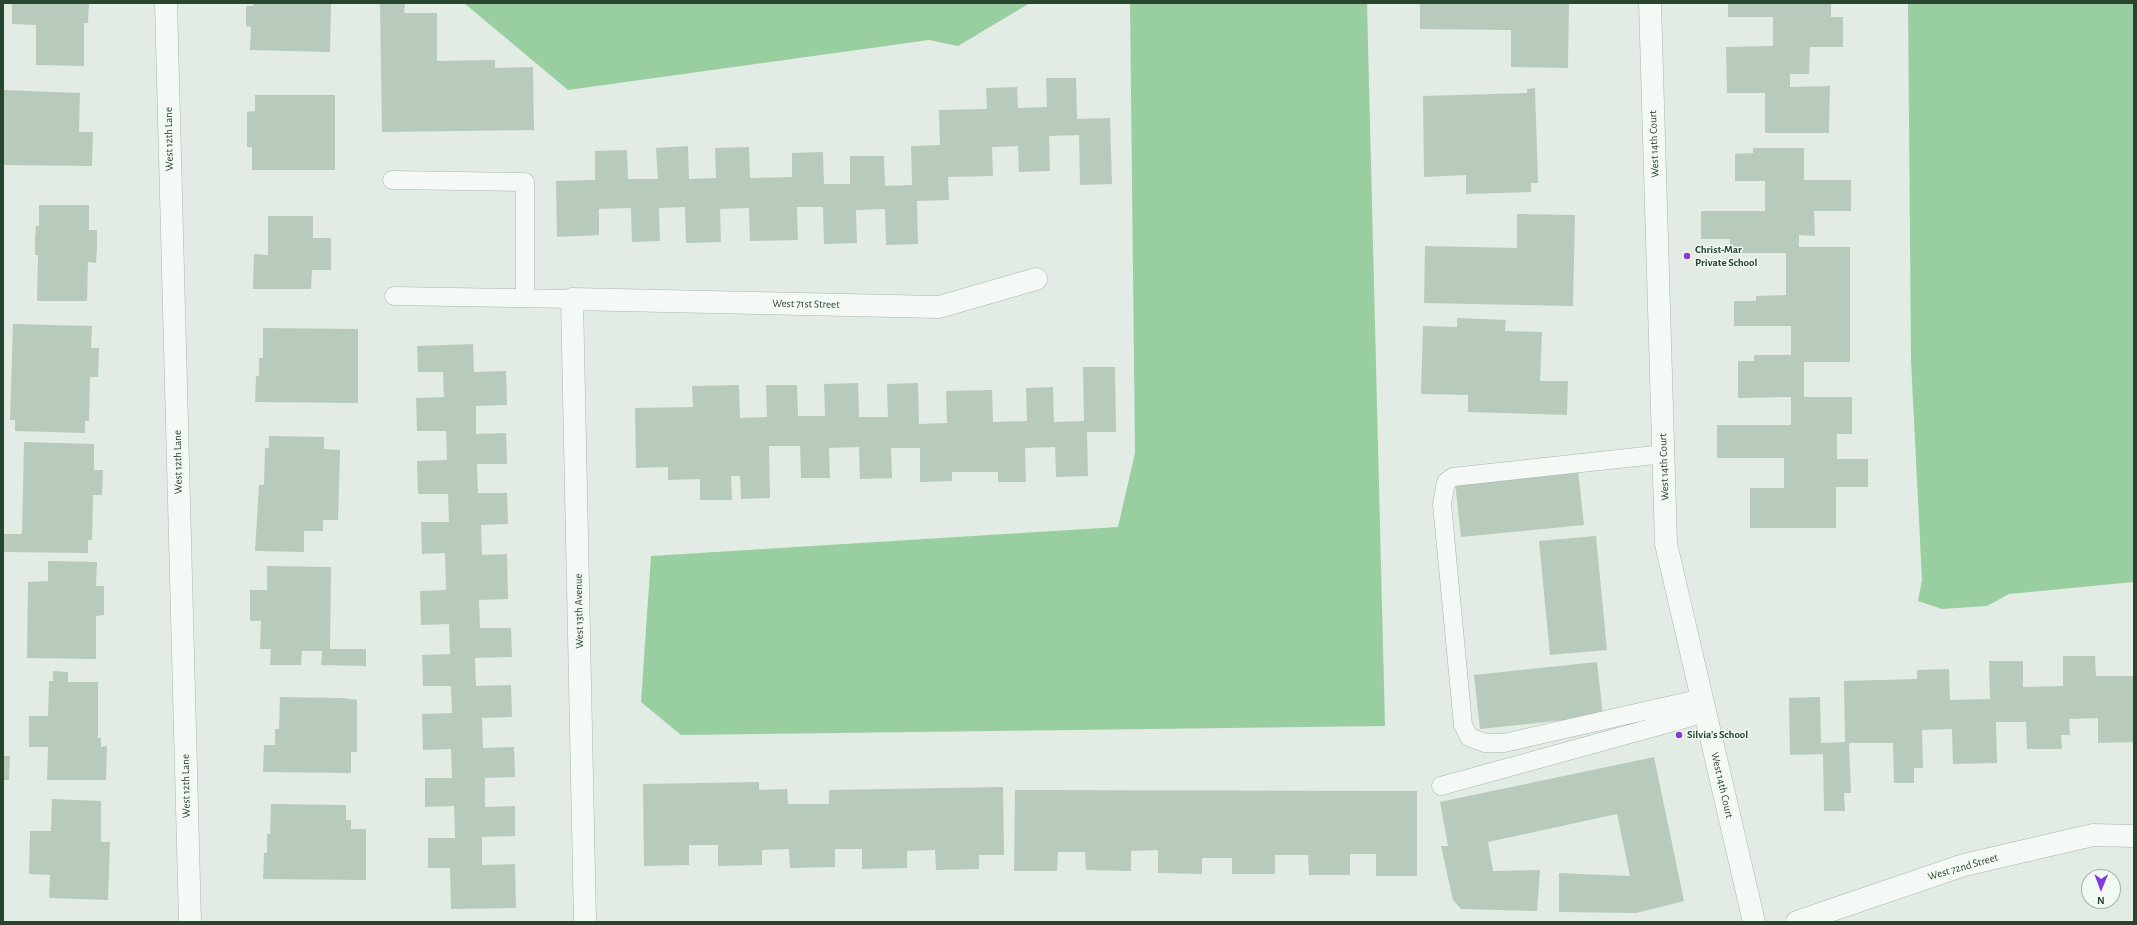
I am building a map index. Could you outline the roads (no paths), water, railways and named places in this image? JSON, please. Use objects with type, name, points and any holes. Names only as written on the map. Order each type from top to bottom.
[{"type":"street","name":"West 12th Lane","points":[[166,3],[190,922]]},
{"type":"street","name":"West 14th Court","points":[[1650,3],[1666,544],[1754,922]]},
{"type":"street","name":"West 71st Street","points":[[572,299],[939,307],[1036,279]]},
{"type":"street","name":"West 13th Avenue","points":[[572,299],[585,922]]},
{"type":"street","name":"West 72nd Street","points":[[1797,922],[1964,864],[2093,835],[2134,836]]},
{"type":"lane","points":[[392,180],[525,182],[525,298]]},
{"type":"lane","points":[[394,296],[572,299]]},
{"type":"lane","points":[[1664,454],[1454,477],[1446,482],[1442,504],[1463,725],[1469,737],[1485,743],[1504,743],[1704,706]]},
{"type":"lane","points":[[1441,786],[1704,706]]},
{"type":"place","name":"Christ-Mar Private School","points":[[1687,256]]},
{"type":"place","name":"Silvia's School","points":[[1679,735]]}]
